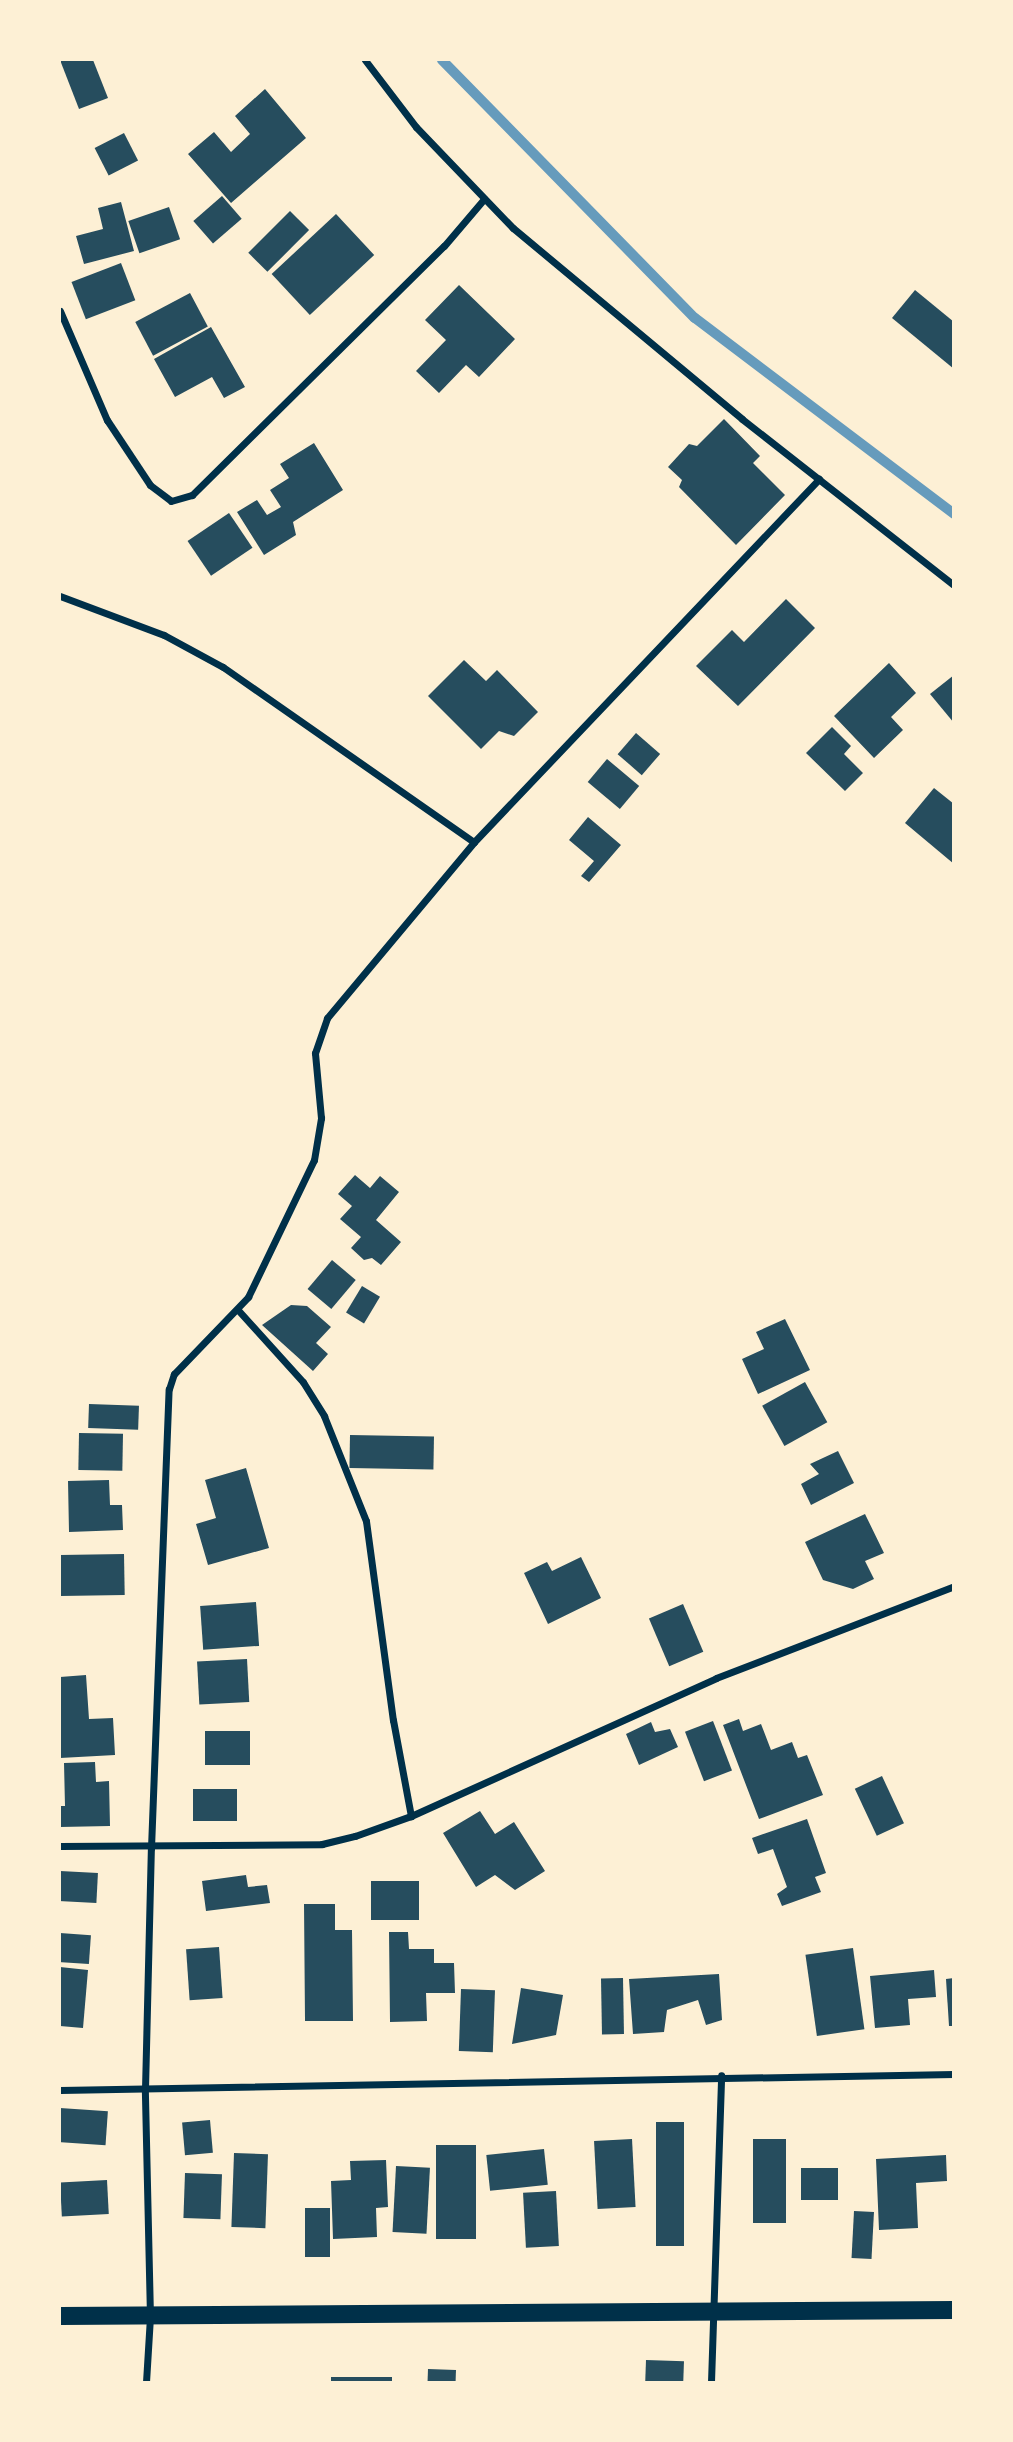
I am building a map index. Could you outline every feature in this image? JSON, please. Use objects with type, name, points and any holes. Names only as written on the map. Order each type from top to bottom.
[{"type":"main road","points":[[60,2316],[954,2310]]},
{"type":"street","points":[[365,60],[416,127],[513,228],[819,479],[954,585]]},
{"type":"street","points":[[60,311],[107,420],[150,485],[171,501],[192,495],[444,246],[484,199]]},
{"type":"street","points":[[146,2382],[150,2317],[145,2089],[169,1389],[182,1361],[238,1310],[314,1160],[321,1118],[315,1053],[327,1018],[474,842],[819,479]]},
{"type":"street","points":[[60,596],[164,635],[223,667],[474,842]]},
{"type":"street","points":[[238,1310],[303,1382],[324,1416],[359,1500],[371,1539],[393,1720],[411,1816]]},
{"type":"street","points":[[60,1846],[152,1848],[322,1844],[411,1816],[716,1678],[954,1586]]},
{"type":"street","points":[[60,2090],[722,2075],[954,2074]]},
{"type":"street","points":[[711,2382],[722,2075]]},
{"type":"building","points":[[60,60],[93,60],[108,98],[79,109]]},
{"type":"building","points":[[265,89],[306,138],[231,203],[188,154],[214,132],[231,152],[250,134],[235,116]]},
{"type":"building","points":[[124,133],[138,161],[109,176],[95,148]]},
{"type":"building","points":[[222,196],[242,219],[213,244],[193,221]]},
{"type":"building","points":[[121,202],[134,251],[84,264],[76,236],[103,229],[98,208]]},
{"type":"building","points":[[169,207],[180,239],[139,253],[128,221]]},
{"type":"building","points":[[290,211],[309,230],[267,272],[248,253]]},
{"type":"building","points":[[336,214],[374,255],[310,315],[272,274]]},
{"type":"building","points":[[121,263],[135,300],[86,319],[72,282]]},
{"type":"building","points":[[459,285],[515,339],[479,377],[466,365],[439,393],[416,371],[446,340],[425,320]]},
{"type":"building","points":[[915,290],[954,322],[954,369],[892,318]]},
{"type":"building","points":[[190,293],[208,327],[153,356],[135,322]]},
{"type":"building","points":[[211,327],[245,387],[224,398],[212,377],[175,397],[154,359]]},
{"type":"building","points":[[724,419],[760,456],[753,463],[785,495],[736,545],[679,487],[682,480],[668,467],[689,444],[697,446]]},
{"type":"building","points":[[314,443],[343,490],[293,522],[296,535],[264,555],[237,512],[257,500],[267,515],[281,507],[270,490],[289,478],[280,464]]},
{"type":"building","points":[[229,513],[252,548],[211,576],[188,541]]},
{"type":"building","points":[[786,599],[815,628],[738,706],[696,666],[732,630],[744,642]]},
{"type":"building","points":[[464,660],[486,681],[497,670],[538,712],[514,736],[499,731],[481,749],[428,696]]},
{"type":"building","points":[[889,663],[916,693],[891,717],[903,730],[874,758],[834,716]]},
{"type":"building","points":[[954,675],[954,723],[930,694]]},
{"type":"building","points":[[832,727],[851,746],[844,754],[863,773],[845,791],[806,753]]},
{"type":"building","points":[[636,733],[660,754],[642,775],[618,754]]},
{"type":"building","points":[[607,759],[639,786],[620,809],[588,782]]},
{"type":"building","points":[[934,788],[954,804],[954,864],[905,823]]},
{"type":"building","points":[[588,817],[621,845],[589,882],[581,876],[594,861],[569,840]]},
{"type":"building","points":[[355,1175],[370,1188],[380,1176],[399,1192],[376,1220],[401,1242],[381,1265],[372,1258],[364,1260],[351,1248],[361,1237],[340,1219],[352,1206],[338,1194]]},
{"type":"building","points":[[332,1260],[356,1280],[331,1309],[308,1289]]},
{"type":"building","points":[[362,1286],[380,1297],[364,1323],[346,1313]]},
{"type":"building","points":[[291,1305],[307,1306],[331,1327],[316,1343],[328,1354],[313,1371],[262,1325]]},
{"type":"building","points":[[785,1319],[810,1370],[758,1394],[742,1359],[764,1349],[756,1332]]},
{"type":"building","points":[[805,1382],[827,1422],[784,1446],[762,1406]]},
{"type":"building","points":[[89,1404],[139,1406],[138,1430],[88,1428]]},
{"type":"building","points":[[79,1433],[123,1434],[122,1471],[78,1470]]},
{"type":"building","points":[[350,1435],[434,1436],[433,1469],[349,1468]]},
{"type":"building","points":[[838,1451],[854,1483],[811,1505],[801,1484],[819,1474],[810,1464]]},
{"type":"building","points":[[246,1468],[269,1548],[208,1565],[196,1524],[216,1518],[205,1480]]},
{"type":"building","points":[[109,1480],[110,1505],[122,1505],[123,1530],[69,1532],[68,1481]]},
{"type":"building","points":[[865,1514],[884,1553],[865,1561],[874,1579],[853,1589],[823,1580],[805,1542]]},
{"type":"building","points":[[124,1554],[125,1595],[61,1596],[60,1555]]},
{"type":"building","points":[[581,1557],[601,1598],[548,1624],[524,1573],[547,1562],[552,1571]]},
{"type":"building","points":[[256,1602],[259,1646],[203,1650],[200,1606]]},
{"type":"building","points":[[683,1604],[703,1652],[669,1666],[649,1618]]},
{"type":"building","points":[[247,1659],[249,1702],[199,1705],[197,1662]]},
{"type":"building","points":[[86,1675],[89,1719],[113,1718],[115,1755],[60,1758],[60,1677]]},
{"type":"building","points":[[739,1719],[743,1731],[761,1724],[771,1750],[792,1742],[798,1758],[807,1755],[823,1795],[759,1819],[723,1725]]},
{"type":"building","points":[[713,1721],[732,1770],[704,1781],[685,1732]]},
{"type":"building","points":[[651,1722],[655,1732],[670,1729],[678,1747],[639,1765],[626,1734]]},
{"type":"building","points":[[205,1731],[250,1731],[250,1765],[205,1765]]},
{"type":"building","points":[[95,1762],[96,1782],[109,1781],[110,1826],[60,1827],[60,1806],[65,1806],[64,1763]]},
{"type":"building","points":[[882,1776],[904,1823],[877,1836],[855,1789]]},
{"type":"building","points":[[193,1789],[237,1789],[237,1821],[193,1821]]},
{"type":"building","points":[[480,1811],[495,1834],[514,1822],[545,1871],[515,1890],[495,1875],[476,1887],[443,1833]]},
{"type":"building","points":[[807,1819],[826,1873],[815,1877],[821,1892],[782,1906],[777,1894],[787,1887],[773,1849],[758,1854],[752,1838]]},
{"type":"building","points":[[60,1871],[98,1873],[96,1903],[60,1901]]},
{"type":"building","points":[[246,1875],[248,1887],[267,1885],[270,1903],[206,1911],[202,1881]]},
{"type":"building","points":[[371,1881],[419,1881],[419,1920],[371,1920]]},
{"type":"building","points":[[304,1904],[335,1904],[335,1930],[352,1930],[353,2021],[305,2021]]},
{"type":"building","points":[[389,1932],[408,1932],[409,1949],[434,1949],[434,1963],[454,1963],[455,1993],[426,1993],[427,2021],[390,2022]]},
{"type":"building","points":[[60,1933],[91,1935],[89,1964],[60,1962]]},
{"type":"building","points":[[219,1947],[223,1998],[190,2000],[186,1949]]},
{"type":"building","points":[[853,1948],[864,2029],[817,2036],[805,1955]]},
{"type":"building","points":[[60,1967],[88,1970],[83,2028],[60,2026]]},
{"type":"building","points":[[934,1970],[936,1997],[908,1999],[910,2025],[875,2028],[870,1976]]},
{"type":"building","points":[[719,1974],[722,2020],[706,2025],[698,2000],[667,2010],[664,2032],[633,2034],[629,1979]]},
{"type":"building","points":[[601,1978],[623,1978],[624,2034],[602,2034]]},
{"type":"building","points":[[954,1978],[954,2026],[949,2026],[946,1979]]},
{"type":"building","points":[[521,1988],[563,1995],[556,2035],[512,2044]]},
{"type":"building","points":[[461,1989],[495,1990],[493,2052],[459,2051]]},
{"type":"building","points":[[60,2108],[108,2111],[106,2145],[60,2142]]},
{"type":"building","points":[[210,2120],[213,2153],[185,2155],[182,2122]]},
{"type":"building","points":[[656,2122],[684,2122],[684,2246],[656,2246]]},
{"type":"building","points":[[632,2139],[636,2207],[598,2209],[594,2141]]},
{"type":"building","points":[[753,2139],[786,2139],[786,2223],[753,2223]]},
{"type":"building","points":[[436,2145],[476,2145],[476,2239],[436,2239]]},
{"type":"building","points":[[544,2149],[548,2185],[490,2191],[486,2155]]},
{"type":"building","points":[[234,2153],[268,2154],[265,2228],[231,2227]]},
{"type":"building","points":[[946,2155],[947,2181],[916,2183],[918,2228],[879,2230],[876,2159]]},
{"type":"building","points":[[386,2160],[388,2207],[376,2208],[377,2237],[333,2239],[331,2181],[351,2180],[350,2161]]},
{"type":"building","points":[[396,2166],[430,2168],[426,2234],[393,2232]]},
{"type":"building","points":[[801,2168],[838,2168],[838,2200],[801,2200]]},
{"type":"building","points":[[185,2173],[222,2174],[220,2219],[183,2218]]},
{"type":"building","points":[[107,2180],[109,2214],[62,2216],[60,2182]]},
{"type":"building","points":[[556,2191],[559,2246],[526,2248],[523,2193]]},
{"type":"building","points":[[305,2208],[330,2208],[330,2257],[305,2257]]},
{"type":"building","points":[[854,2211],[874,2212],[872,2259],[852,2258]]},
{"type":"building","points":[[646,2360],[684,2361],[683,2382],[645,2382]]},
{"type":"building","points":[[428,2369],[456,2370],[456,2382],[428,2382]]},
{"type":"building","points":[[331,2377],[392,2377],[392,2382],[331,2382]]},
{"type":"waterway","points":[[442,60],[695,318],[954,514]]}]
